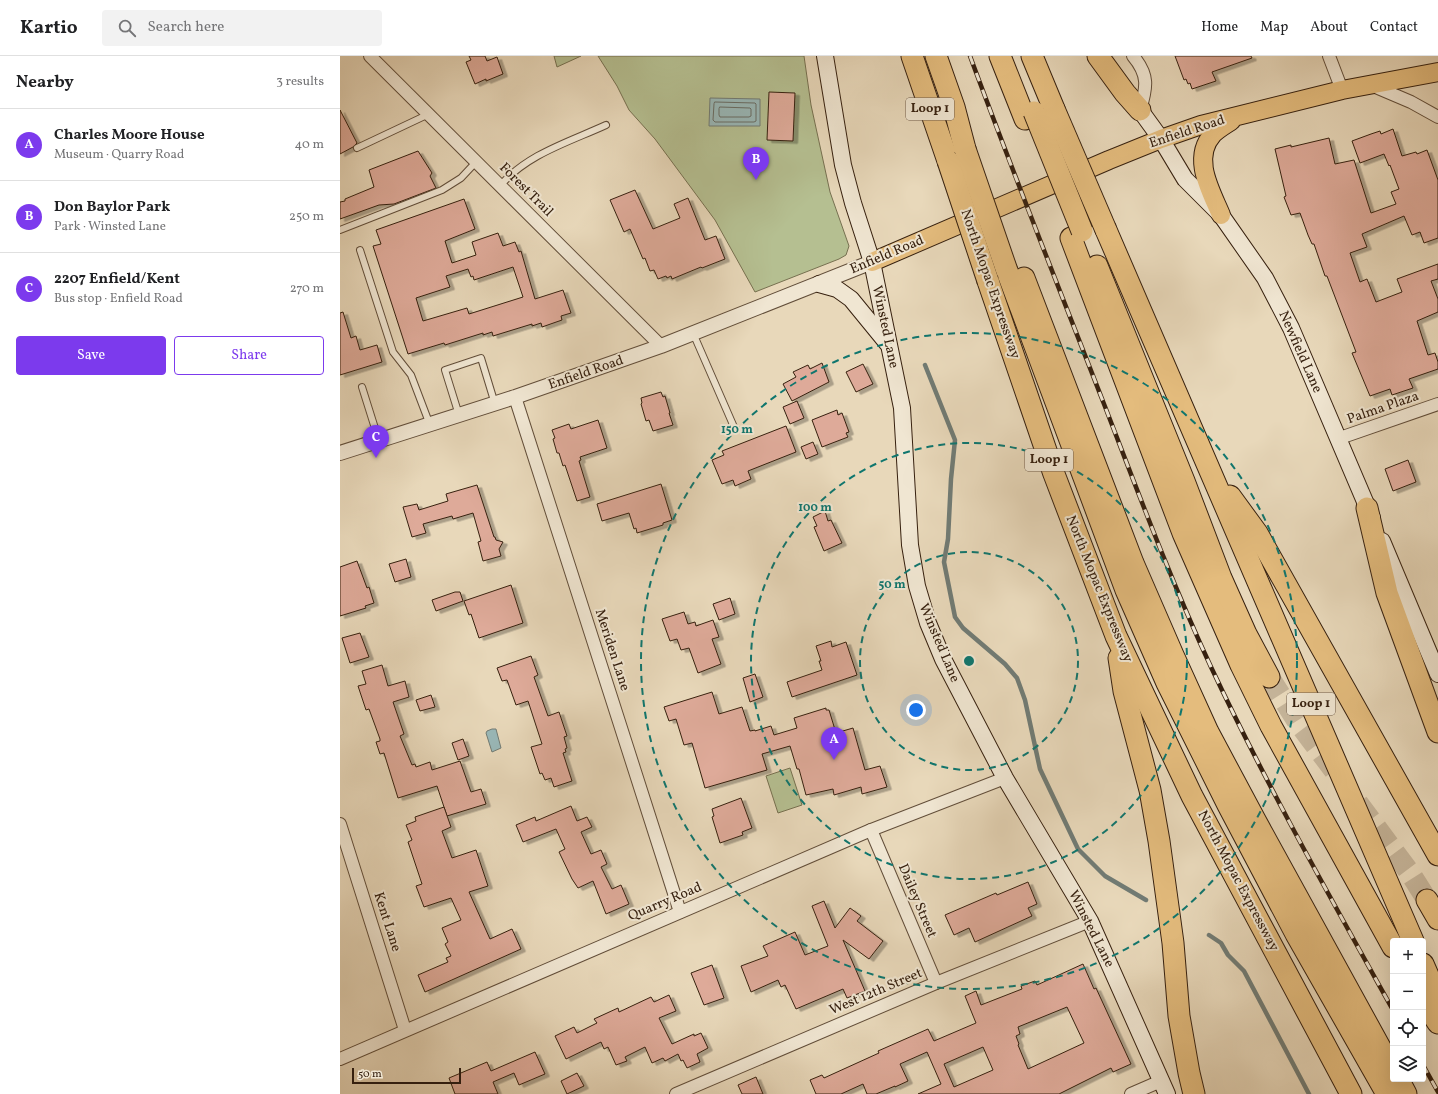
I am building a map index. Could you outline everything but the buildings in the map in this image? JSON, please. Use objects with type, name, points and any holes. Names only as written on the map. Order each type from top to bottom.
[{"type":"highway","name":"North Mopac Expressway","points":[[912,56],[1054,474],[1116,636],[1192,796],[1351,1094]]},
{"type":"highway","points":[[936,56],[1013,268],[1126,590],[1167,683],[1228,805],[1296,934],[1387,1094]]},
{"type":"highway","points":[[1000,56],[1029,116],[1077,235],[1184,481],[1221,578],[1246,634],[1269,677]]},
{"type":"highway","points":[[1011,56],[1029,116]]},
{"type":"highway","name":"Loop 1","points":[[1032,56],[1412,938]]},
{"type":"highway","points":[[1098,56],[1125,93],[1140,110]]},
{"type":"highway","points":[[1077,235],[1183,533],[1241,665],[1271,726],[1390,942]]},
{"type":"highway","points":[[1013,268],[1133,563],[1208,732],[1390,1066]]},
{"type":"highway","points":[[1208,467],[1257,533],[1438,855]]},
{"type":"highway","points":[[1367,508],[1387,593],[1438,732]]},
{"type":"highway","points":[[1116,636],[1124,691],[1150,790],[1159,841],[1173,943],[1179,1016],[1194,1094]]},
{"type":"highway","points":[[1427,900],[1438,918]]},
{"type":"highway","points":[[1426,971],[1438,998]]},
{"type":"highway","points":[[1426,1005],[1438,1023]]},
{"type":"highway","points":[[1400,1082],[1406,1094]]},
{"type":"main road","name":"Winsted Lane","points":[[824,56],[843,165],[853,203],[872,262],[902,408],[910,545],[916,586],[928,623],[944,659],[1005,778],[1090,921],[1164,1088]]},
{"type":"main road","name":"Enfield Road","points":[[872,262],[1102,163],[1161,139],[1201,125],[1342,90],[1438,72]]},
{"type":"main road","name":"Newfield Lane","points":[[1140,110],[1161,139],[1186,179],[1221,216],[1269,285],[1291,328],[1367,508],[1432,646],[1438,674]]},
{"type":"main road","points":[[1221,216],[1207,182],[1202,164],[1204,149],[1213,134],[1240,115]]},
{"type":"main road","points":[[819,284],[837,289],[851,299],[889,345]]},
{"type":"street","name":"Forest Trail","points":[[370,56],[661,346]]},
{"type":"street","points":[[1133,56],[1141,66],[1146,83],[1140,110]]},
{"type":"street","points":[[1330,56],[1342,90]]},
{"type":"street","points":[[1371,85],[1411,102],[1438,117]]},
{"type":"street","name":"Enfield Road","points":[[340,453],[515,398],[661,346],[872,262]]},
{"type":"street","name":"Meriden Lane","points":[[515,398],[680,912]]},
{"type":"street","name":"Palma Plaza","points":[[1337,439],[1438,404]]},
{"type":"street","name":"Quarry Road","points":[[340,1059],[871,830],[1005,778]]},
{"type":"street","name":"Kent Lane","points":[[340,824],[405,1030]]},
{"type":"street","name":"Dailey Street","points":[[871,830],[936,983]]},
{"type":"street","name":"West 12th Street","points":[[676,1094],[936,983],[1090,921]]},
{"type":"street","points":[[1131,1094],[1164,1088]]},
{"type":"lane","points":[[357,148],[429,114]]},
{"type":"lane","points":[[500,186],[513,172],[532,158],[606,125]]},
{"type":"lane","points":[[340,230],[442,190],[461,178],[476,162]]},
{"type":"lane","points":[[360,250],[393,352],[411,375],[430,425]]},
{"type":"lane","points":[[693,333],[734,426]]},
{"type":"lane","points":[[460,415],[445,370],[481,358],[496,404]]},
{"type":"lane","points":[[362,387],[379,440]]},
{"type":"green space","points":[[554,56],[581,56],[557,67]]},
{"type":"green space","points":[[598,56],[804,56],[811,105],[830,192],[849,246],[846,255],[755,292],[715,220],[655,139],[629,110],[617,86]]},
{"type":"green space","points":[[790,768],[802,805],[778,813],[766,776]]},
{"type":"water","points":[[710,98],[760,99],[760,126],[709,126]]},
{"type":"water","points":[[492,729],[496,729],[501,748],[492,752],[486,733]]},
{"type":"waterway","points":[[925,365],[955,440],[951,479],[948,539],[944,562],[955,617],[963,628],[1005,664],[1017,678],[1025,700],[1040,769],[1078,849],[1105,876],[1146,900]]},
{"type":"waterway","points":[[1209,935],[1221,943],[1228,955],[1244,971],[1309,1094]]},
{"type":"tunnel","points":[[1269,677],[1297,721],[1336,773]]},
{"type":"tunnel","points":[[1358,803],[1410,873],[1427,900]]},
{"type":"railway","points":[[970,56],[1019,187],[1142,503],[1196,635],[1232,711],[1276,797],[1390,1005]]},
{"type":"railway","points":[[1426,1070],[1438,1092]]},
{"type":"place","name":"Don Baylor Park","points":[[756,180]]},
{"type":"place","name":"2207 Enfield/Kent","points":[[376,458]]},
{"type":"place","name":"Charles Moore House","points":[[834,760]]}]
